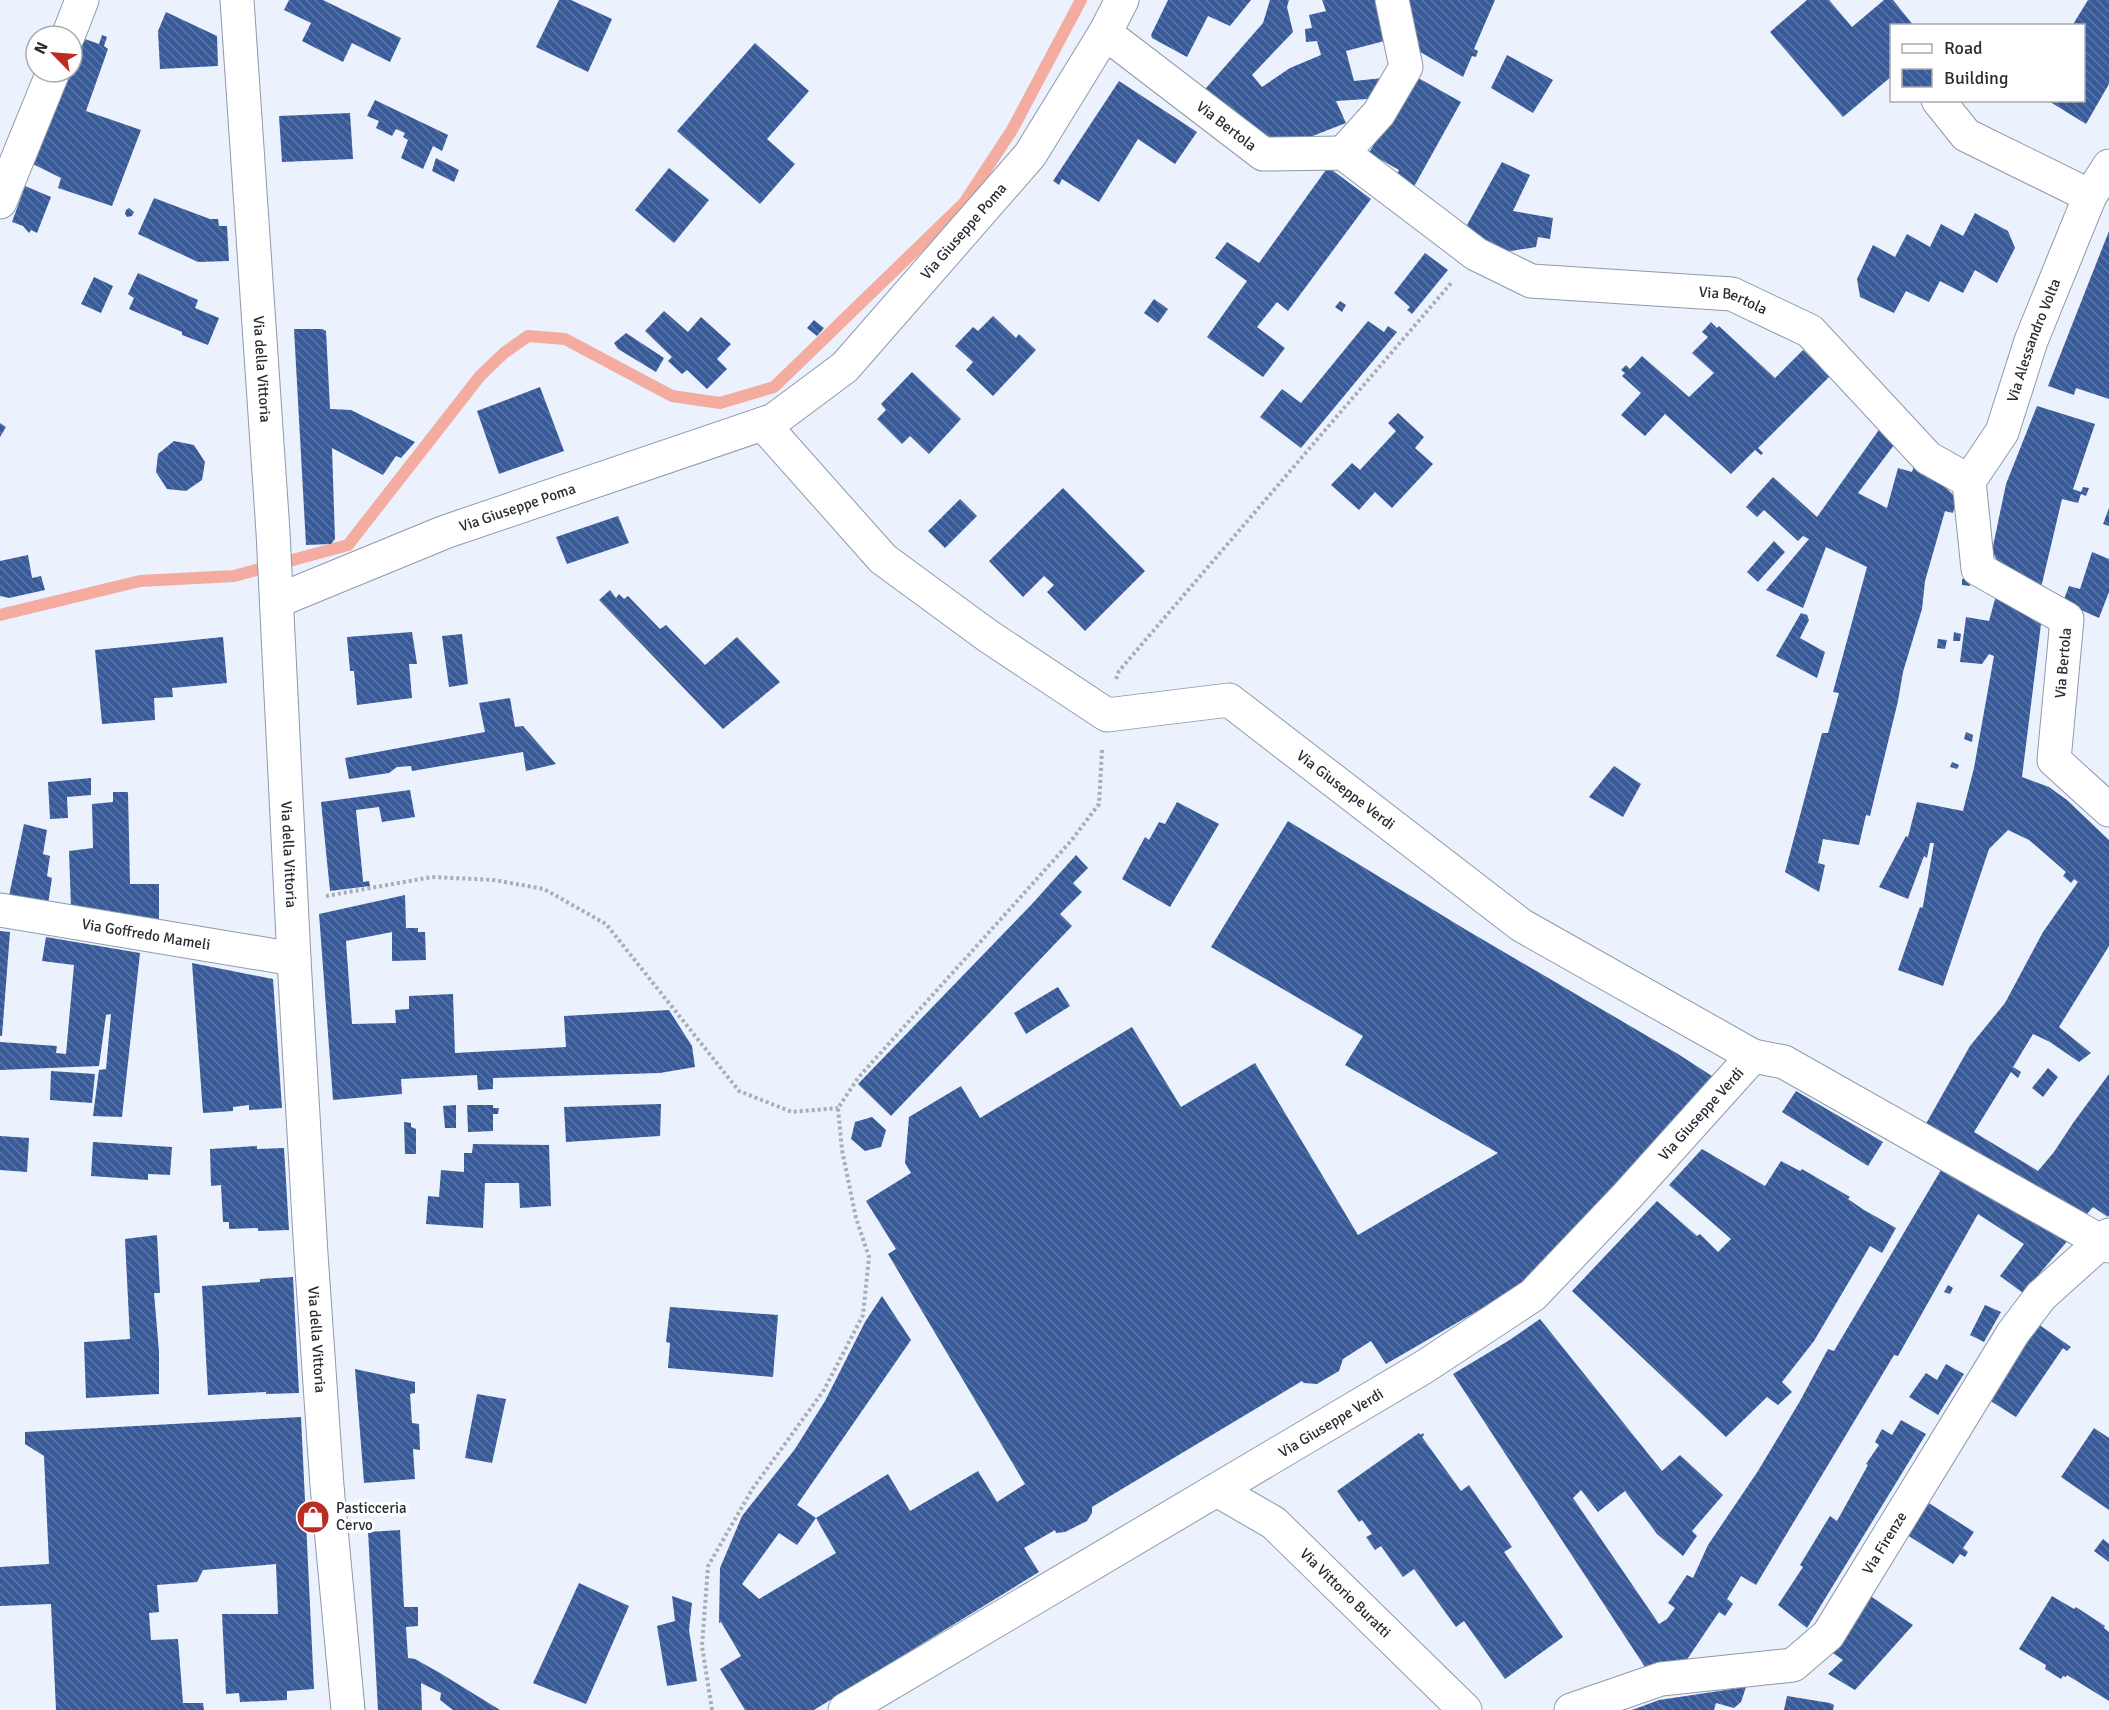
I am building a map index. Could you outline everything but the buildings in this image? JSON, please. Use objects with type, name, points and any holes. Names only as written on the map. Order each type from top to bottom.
[{"type":"street","points":[[73,24],[82,0]]},
{"type":"street","name":"Via della Vittoria","points":[[237,0],[273,531],[294,959],[327,1475],[348,1710]]},
{"type":"street","name":"Via Giuseppe Poma","points":[[276,587],[774,420],[844,367],[1030,155],[1105,33],[1122,0]]},
{"type":"street","points":[[1343,153],[1379,113],[1406,67],[1392,0]]},
{"type":"street","name":"Via Bertola","points":[[1105,33],[1263,154],[1343,153],[1476,254],[1531,281],[1732,294],[1810,331],[1928,458],[1969,481],[1977,569],[2067,619],[2054,760],[2109,810]]},
{"type":"street","points":[[0,202],[48,84]]},
{"type":"street","points":[[1940,102],[1966,135],[2090,196]]},
{"type":"street","name":"Via Alessandro Volta","points":[[1969,481],[2002,432],[2031,341],[2090,196],[2109,166]]},
{"type":"street","points":[[763,424],[883,559],[988,636],[1107,715]]},
{"type":"street","name":"Via Giuseppe Verdi","points":[[1107,715],[1229,700],[1521,925],[1753,1056],[1784,1062],[2107,1241]]},
{"type":"street","name":"Via Goffredo Mameli","points":[[0,910],[294,959]]},
{"type":"street","name":"Via Giuseppe Verdi","points":[[845,1710],[1424,1367],[1533,1295],[1627,1196],[1753,1056]]},
{"type":"street","name":"Via Firenze","points":[[1571,1710],[1661,1679],[1793,1665],[1828,1635],[2013,1333],[2041,1296],[2107,1241]]},
{"type":"street","name":"Via Vittorio Buratti","points":[[1217,1490],[1275,1523],[1465,1710]]},
{"type":"path","points":[[712,1710],[702,1646],[708,1566],[753,1488],[824,1390],[863,1315],[869,1257],[856,1218],[842,1150],[838,1108],[858,1078],[1071,841],[1099,804],[1109,693],[1119,671],[1476,254]]},
{"type":"path","points":[[291,902],[432,877],[494,880],[544,889],[606,924],[739,1092],[792,1112],[838,1108]]},
{"type":"waterway","points":[[0,615],[140,581],[234,576],[348,545],[480,376],[504,353],[528,336],[565,339],[672,396],[720,403],[774,387],[964,203],[1012,130],[1081,0]]},
{"type":"place","name":"Pasticceria Cervo","points":[[313,1517]]}]
